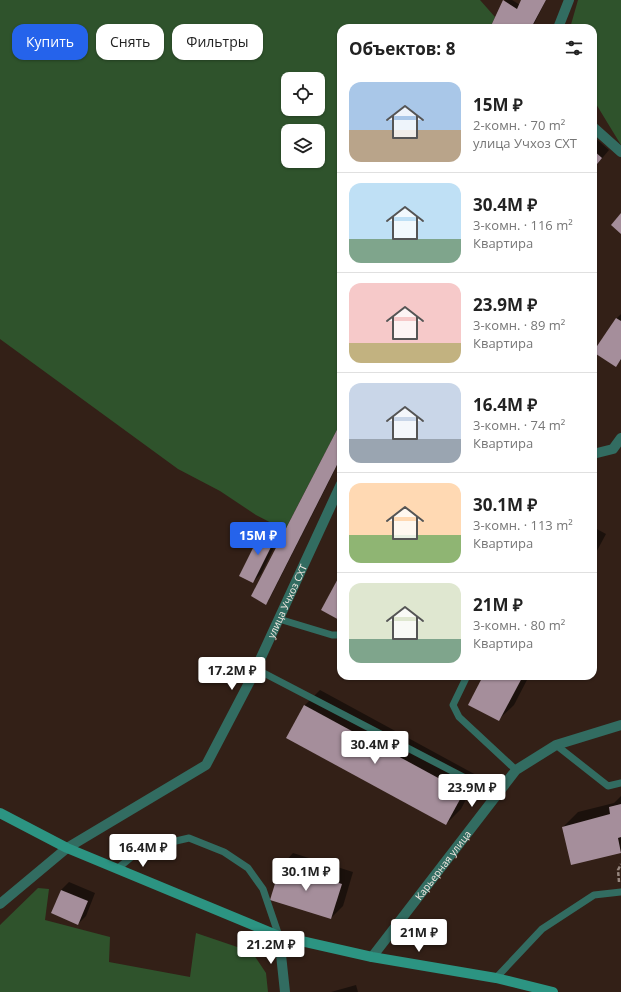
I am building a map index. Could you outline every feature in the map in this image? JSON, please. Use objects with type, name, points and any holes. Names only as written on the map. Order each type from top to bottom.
[{"type":"street","points":[[560,24],[569,0]]},
{"type":"street","points":[[597,131],[621,152]]},
{"type":"street","points":[[597,453],[613,449],[621,438]]},
{"type":"street","name":"улица Учхоз СХТ","points":[[0,904],[67,848],[206,765],[256,669],[337,493]]},
{"type":"street","name":"Карьерная улица","points":[[372,957],[496,794],[516,770],[556,745],[621,725]]},
{"type":"street","points":[[0,813],[67,848],[279,936],[372,957],[496,978],[553,992]]},
{"type":"street","points":[[279,936],[285,992]]},
{"type":"lane","points":[[278,619],[332,635],[337,635]]},
{"type":"lane","points":[[256,669],[496,794]]},
{"type":"lane","points":[[466,680],[453,705],[459,717],[516,770]]},
{"type":"lane","points":[[556,745],[608,786],[621,783]]},
{"type":"lane","points":[[117,869],[141,849],[189,838],[224,852],[248,868],[263,889],[279,936]]},
{"type":"lane","points":[[496,978],[542,929],[594,895],[620,892]]},
{"type":"path","points":[[620,892],[618,870],[621,864]]},
{"type":"green space","points":[[0,0],[480,0],[495,17],[492,24],[337,24],[337,430],[285,530],[256,515],[220,491],[178,469],[0,339]]},
{"type":"green space","points":[[578,0],[621,0],[621,145],[597,106],[597,24],[571,24]]},
{"type":"green space","points":[[38,888],[49,889],[45,920],[110,937],[109,962],[190,977],[196,933],[252,952],[266,973],[268,992],[0,992],[0,925]]},
{"type":"building","points":[[503,0],[517,9],[521,0],[546,0],[533,24],[492,24]]},
{"type":"building","points":[[597,154],[602,158],[597,164]]},
{"type":"building","points":[[621,213],[621,234],[611,225]]},
{"type":"building","points":[[616,318],[621,321],[621,359],[616,367],[597,355],[597,346]]},
{"type":"building","points":[[337,430],[337,465],[266,605],[251,596]]},
{"type":"building","points":[[262,530],[276,537],[253,583],[239,576]]},
{"type":"building","points":[[337,580],[337,619],[321,610]]},
{"type":"building","points":[[481,680],[521,680],[499,721],[468,705]]},
{"type":"building","points":[[304,705],[464,792],[446,825],[286,738]]},
{"type":"building","points":[[621,804],[621,837],[618,838],[621,853],[571,865],[562,827],[610,814],[609,807]]},
{"type":"building","points":[[281,864],[342,884],[331,919],[270,900]]},
{"type":"building","points":[[61,890],[88,901],[78,925],[51,913]]}]
